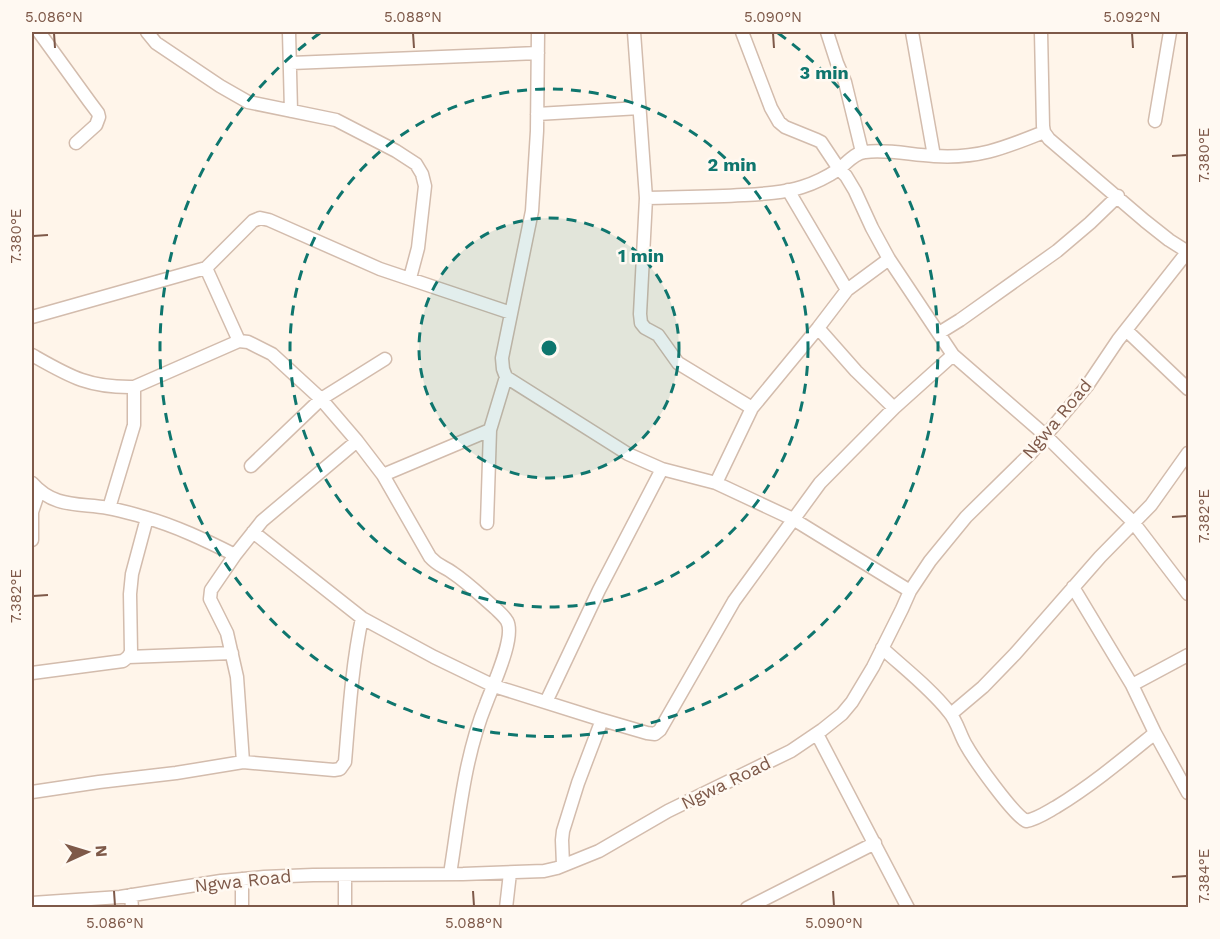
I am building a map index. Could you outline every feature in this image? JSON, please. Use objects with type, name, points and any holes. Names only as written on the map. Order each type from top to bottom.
[{"type":"street","points":[[39,32],[98,113],[96,125],[76,143]]},
{"type":"street","points":[[147,32],[156,43],[248,102],[336,120],[416,164],[425,186],[418,248],[410,278]]},
{"type":"street","points":[[289,32],[291,111]]},
{"type":"street","points":[[487,523],[490,430],[506,377],[502,358],[532,211],[538,32]]},
{"type":"street","points":[[634,32],[646,198],[641,323],[658,335],[678,363],[752,408]]},
{"type":"street","points":[[742,32],[771,108],[779,122],[785,127],[820,142],[846,176],[890,259],[953,355],[1045,435],[1133,522],[1188,594]]},
{"type":"street","points":[[827,32],[848,91],[862,152]]},
{"type":"street","points":[[912,32],[934,156]]},
{"type":"street","points":[[1041,32],[1044,132],[1049,139],[1153,227],[1188,252]]},
{"type":"street","points":[[1155,121],[1170,32]]},
{"type":"street","points":[[291,63],[538,53]]},
{"type":"street","points":[[537,114],[640,108]]},
{"type":"street","points":[[646,198],[768,194],[818,181],[862,152],[962,157],[1003,148],[1044,132]]},
{"type":"street","points":[[788,190],[847,290]]},
{"type":"street","points":[[939,333],[1057,251],[1118,196]]},
{"type":"street","points":[[32,317],[206,268],[253,221],[260,218],[380,269],[511,314]]},
{"type":"street","name":"Ngwa Road","points":[[32,903],[52,904],[110,898],[131,901],[221,881],[242,879],[544,871],[599,851],[668,811],[791,751],[842,714],[852,702],[873,667],[910,591],[930,561],[966,517],[1031,453],[1087,386],[1126,330],[1188,252]]},
{"type":"street","points":[[716,483],[752,408],[847,290],[890,259]]},
{"type":"street","points":[[206,268],[239,341]]},
{"type":"street","points":[[818,328],[856,371],[894,408]]},
{"type":"street","points":[[1126,330],[1188,389]]},
{"type":"street","points":[[32,355],[69,376],[85,382],[110,387],[134,387],[239,341],[248,342],[272,354],[321,399],[357,441],[383,476],[436,564],[450,570],[507,620],[509,637],[472,749],[450,874]]},
{"type":"street","points":[[254,532],[362,618],[434,657],[494,686],[655,734],[660,730],[734,601],[820,483],[894,408],[953,355]]},
{"type":"street","points":[[251,466],[321,399],[385,358]]},
{"type":"street","points":[[506,377],[628,453],[662,469],[716,483],[794,519],[910,591]]},
{"type":"street","points":[[109,508],[134,425],[134,387]]},
{"type":"street","points":[[383,476],[490,430]]},
{"type":"street","points":[[243,762],[237,677],[227,633],[210,599],[211,590],[262,521],[357,441]]},
{"type":"street","points":[[951,714],[983,687],[1015,654],[1073,587],[1151,505],[1188,453]]},
{"type":"street","points":[[546,702],[598,590],[662,469]]},
{"type":"street","points":[[35,487],[51,499],[63,503],[109,508],[147,518],[197,536],[235,555]]},
{"type":"street","points":[[32,540],[35,487]]},
{"type":"street","points":[[32,673],[123,661],[128,657],[131,652],[132,574],[147,518]]},
{"type":"street","points":[[1073,587],[1132,685],[1188,793]]},
{"type":"street","points":[[32,792],[243,762],[340,769],[345,762],[352,677],[362,618]]},
{"type":"street","points":[[882,648],[929,690],[951,714],[965,744],[980,767],[1017,814],[1026,821],[1048,812],[1079,793],[1155,733]]},
{"type":"street","points":[[128,657],[232,653]]},
{"type":"street","points":[[1132,685],[1188,655]]},
{"type":"street","points":[[563,865],[563,831],[600,725],[599,719]]},
{"type":"street","points":[[817,734],[908,908]]},
{"type":"street","points":[[747,908],[875,843]]},
{"type":"street","points":[[506,908],[510,873]]},
{"type":"street","points":[[345,875],[345,908]]},
{"type":"street","points":[[242,879],[242,908]]}]
